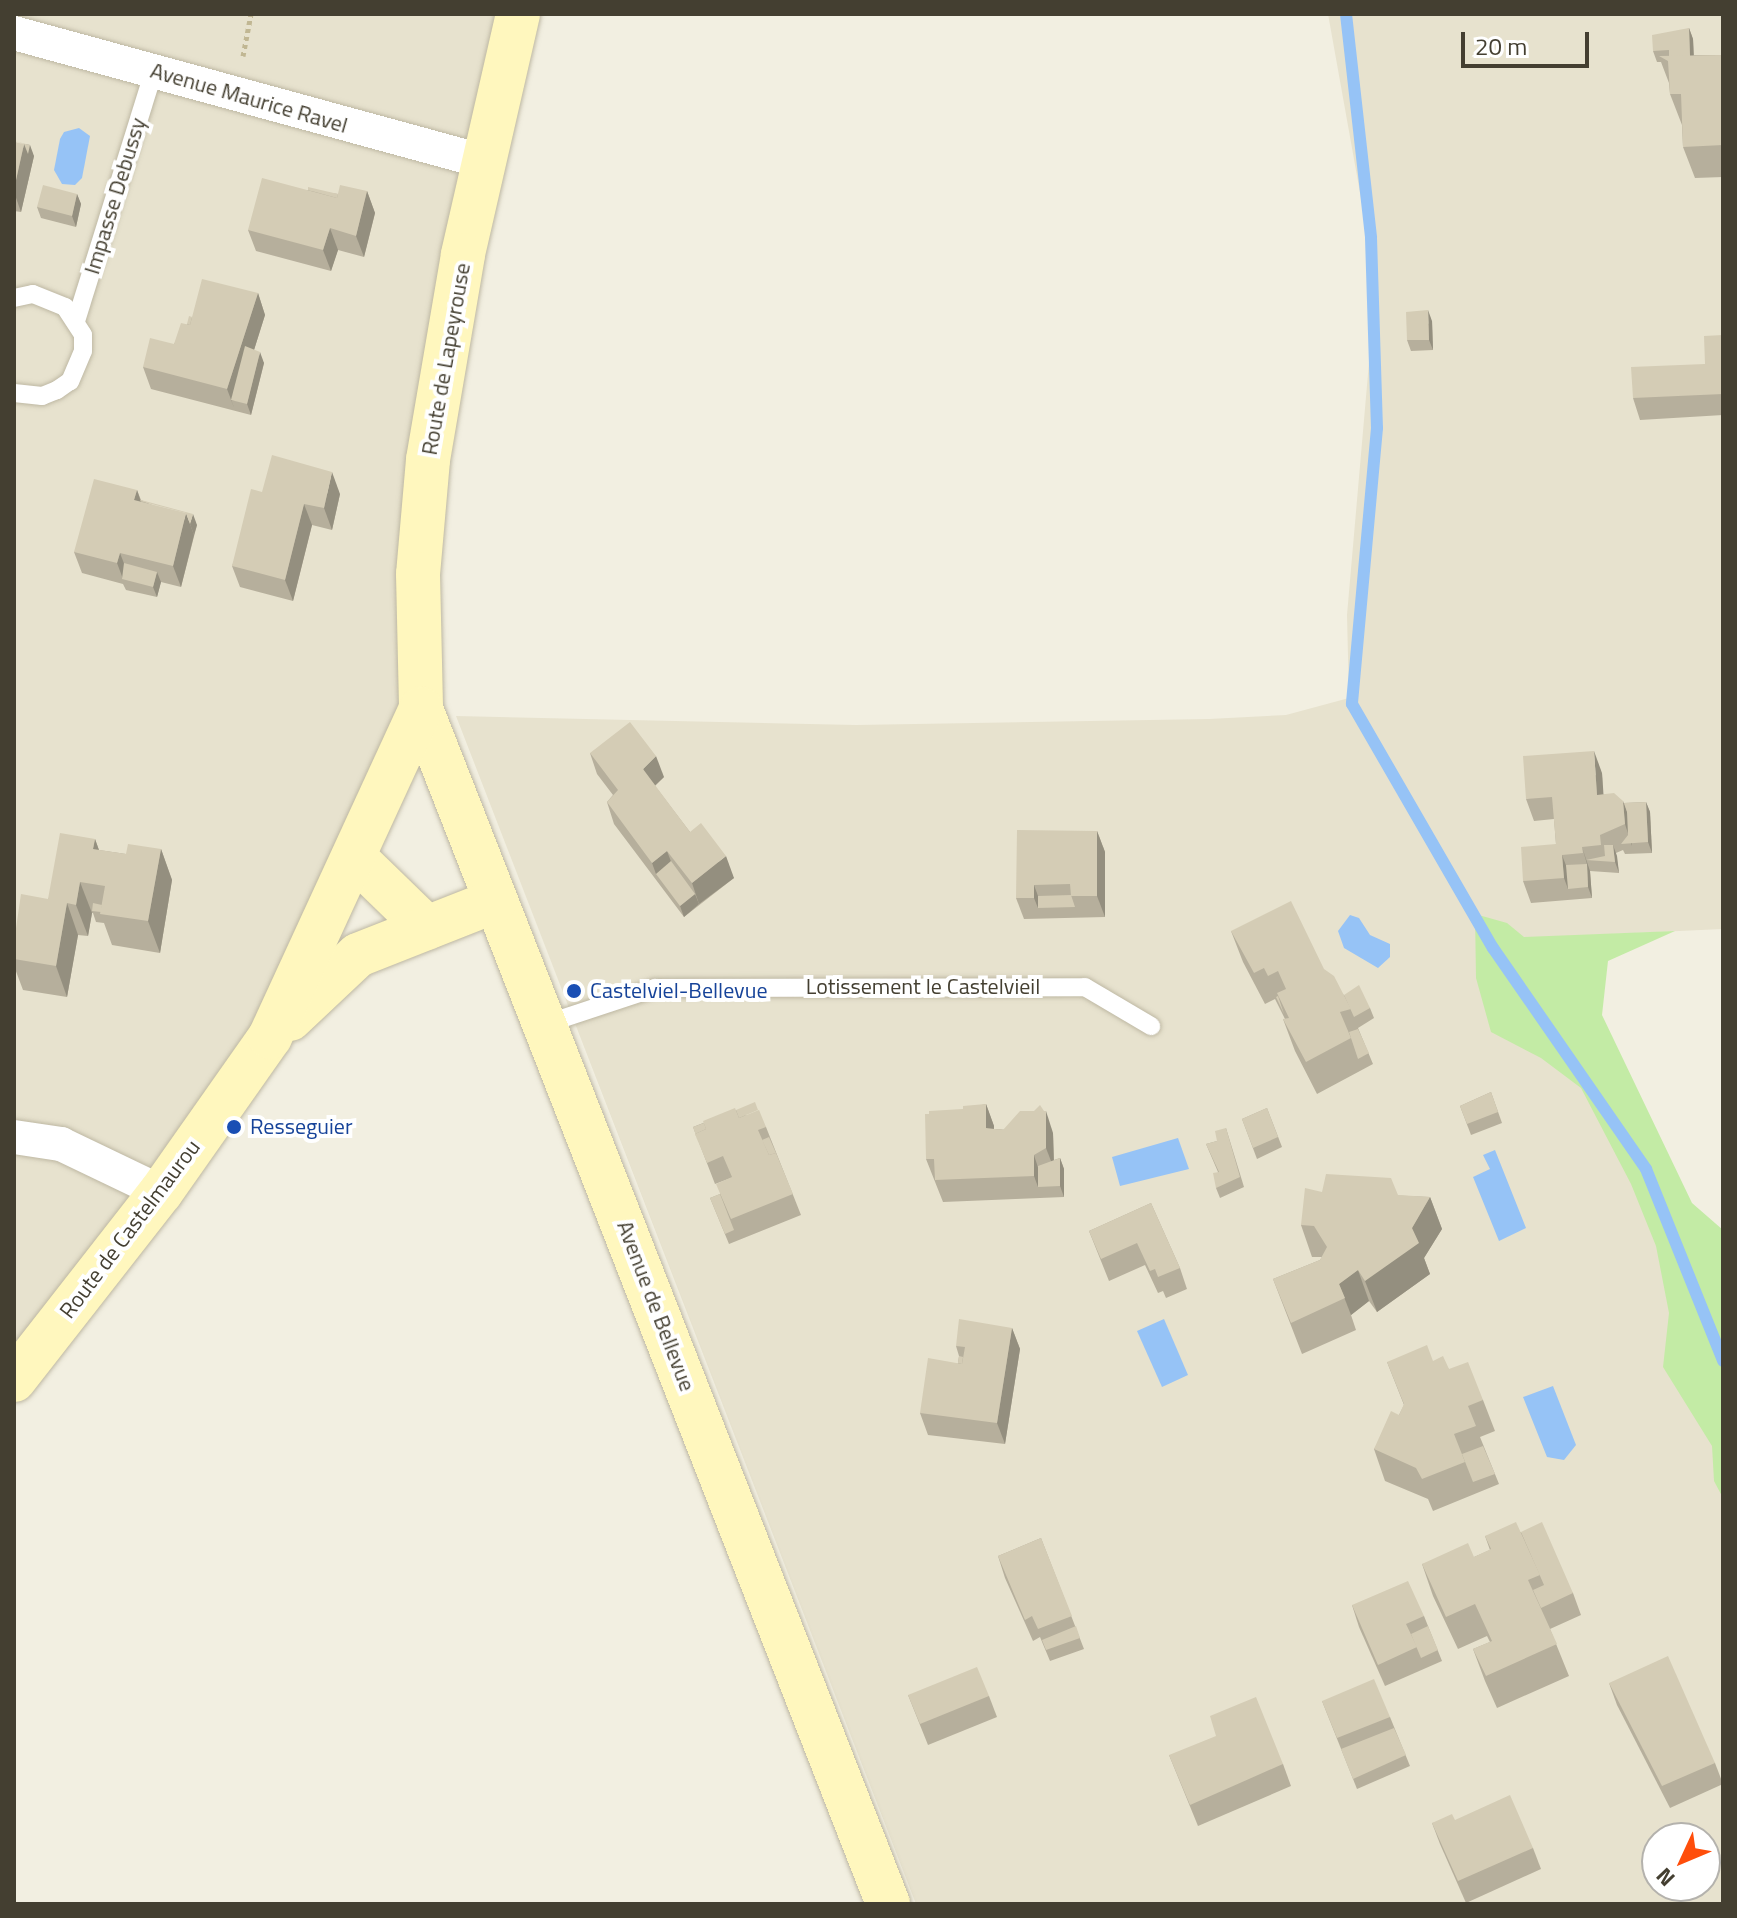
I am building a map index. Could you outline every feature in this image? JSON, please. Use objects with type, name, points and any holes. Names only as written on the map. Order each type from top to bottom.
[{"type":"street","name":"Route de Lapeyrouse","points":[[421,709],[418,574],[428,460],[483,161],[518,14]]},
{"type":"street","name":"Avenue Maurice Ravel","points":[[14,33],[483,161]]},
{"type":"street","name":"Route de Castelmaurou","points":[[14,1380],[161,1192],[270,1037],[421,709]]},
{"type":"street","name":"Avenue de Bellevue","points":[[421,709],[888,1904]]},
{"type":"street","points":[[355,858],[427,928]]},
{"type":"street","name":"Route de Castelmaurou","points":[[270,1037],[358,955],[495,901]]},
{"type":"street","points":[[14,1137],[61,1144],[161,1192]]},
{"type":"lane","name":"Impasse Debussy","points":[[14,393],[42,396],[70,381],[83,351],[76,321],[154,71]]},
{"type":"lane","points":[[14,298],[50,298],[76,321]]},
{"type":"lane","name":"Lotissement le Castelvieil","points":[[546,1024],[655,988],[1085,987],[1151,1026]]},
{"type":"shaded area","points":[[14,14],[518,14],[483,161],[421,709],[270,1037],[14,1380]]},
{"type":"shaded area","points":[[1328,14],[1723,14],[1723,929],[1499,939],[1646,1184],[1723,1415],[1723,1904],[916,1904],[456,716],[856,725],[1286,715],[1349,698],[1347,615],[1376,282]]},
{"type":"green space","points":[[1475,914],[1507,923],[1524,937],[1675,931],[1608,961],[1602,1015],[1692,1203],[1723,1230],[1723,1498],[1714,1481],[1712,1446],[1663,1367],[1669,1313],[1656,1246],[1631,1184],[1581,1088],[1541,1058],[1491,1032],[1476,978]]},
{"type":"water","points":[[79,128],[90,136],[82,178],[75,185],[62,184],[54,170],[60,139],[64,132]]},
{"type":"water","points":[[1350,915],[1359,918],[1370,935],[1390,944],[1390,957],[1378,968],[1344,948],[1338,931]]},
{"type":"water","points":[[1178,1138],[1189,1169],[1120,1186],[1112,1157]]},
{"type":"water","points":[[1495,1150],[1526,1228],[1499,1241],[1473,1177],[1490,1169],[1483,1155]]},
{"type":"water","points":[[1164,1319],[1188,1375],[1162,1387],[1137,1331]]},
{"type":"water","points":[[1553,1386],[1576,1445],[1564,1460],[1547,1457],[1523,1397]]},
{"type":"building","points":[[1689,28],[1690,56],[1669,56],[1669,50],[1653,51],[1652,35]]},
{"type":"building","points":[[1723,55],[1723,145],[1683,147],[1681,94],[1670,94],[1668,61],[1659,56]]},
{"type":"building","points":[[14,142],[24,144],[14,189]]},
{"type":"building","points":[[262,178],[337,198],[340,185],[367,191],[356,236],[330,228],[323,250],[248,230]]},
{"type":"building","points":[[43,185],[77,194],[72,216],[37,207]]},
{"type":"building","points":[[308,187],[338,194],[337,198],[308,190]]},
{"type":"building","points":[[202,279],[258,293],[227,389],[143,367],[150,338],[174,344],[181,323],[190,325]]},
{"type":"building","points":[[1428,310],[1429,340],[1407,340],[1406,312]]},
{"type":"building","points":[[1723,335],[1723,394],[1633,398],[1631,367],[1705,364],[1704,336]]},
{"type":"building","points":[[245,346],[260,352],[247,404],[231,400]]},
{"type":"building","points":[[272,455],[332,472],[324,508],[304,504],[285,580],[232,566],[251,489],[262,492]]},
{"type":"building","points":[[94,479],[137,490],[134,500],[186,513],[173,566],[120,553],[117,563],[74,552]]},
{"type":"building","points":[[141,500],[193,514],[190,524],[186,513]]},
{"type":"building","points":[[124,563],[157,572],[153,587],[122,579]]},
{"type":"building","points":[[630,722],[656,756],[643,769],[690,832],[701,823],[726,856],[692,883],[667,851],[652,863],[607,802],[618,790],[590,753]]},
{"type":"building","points":[[1594,751],[1597,795],[1614,793],[1623,801],[1625,824],[1600,835],[1601,845],[1582,847],[1583,853],[1562,855],[1564,878],[1523,881],[1521,847],[1556,844],[1552,797],[1526,799],[1523,756]]},
{"type":"building","points":[[1646,802],[1648,842],[1621,844],[1628,835],[1624,803]]},
{"type":"building","points":[[1017,830],[1097,831],[1097,896],[1071,896],[1070,884],[1034,885],[1034,898],[1016,898]]},
{"type":"building","points":[[60,833],[95,839],[93,849],[126,854],[128,844],[161,849],[148,921],[100,914],[105,886],[80,882],[76,905],[67,903],[56,966],[14,959],[21,894],[48,899]]},
{"type":"building","points":[[1604,845],[1613,845],[1615,862],[1586,860],[1605,856]]},
{"type":"building","points":[[671,861],[695,894],[680,906],[656,874]]},
{"type":"building","points":[[1587,864],[1588,887],[1568,889],[1566,865]]},
{"type":"building","points":[[1071,895],[1075,907],[1038,908],[1038,896]]},
{"type":"building","points":[[1291,901],[1324,969],[1334,976],[1351,1009],[1340,1012],[1351,1038],[1306,1062],[1283,1019],[1289,1018],[1277,993],[1286,989],[1278,971],[1268,976],[1264,968],[1254,973],[1231,931]]},
{"type":"building","points":[[93,903],[102,905],[101,912],[92,911]]},
{"type":"building","points":[[1359,985],[1370,1008],[1354,1017],[1344,995]]},
{"type":"building","points":[[1358,1029],[1369,1053],[1358,1059],[1349,1032]]},
{"type":"building","points":[[1491,1092],[1498,1112],[1467,1124],[1460,1106]]},
{"type":"building","points":[[755,1102],[758,1110],[739,1118],[736,1110]]},
{"type":"building","points":[[986,1104],[986,1128],[1003,1130],[1020,1111],[1046,1111],[1046,1148],[1034,1155],[1034,1176],[935,1180],[934,1159],[926,1159],[925,1114],[963,1114],[963,1106]]},
{"type":"building","points":[[735,1108],[739,1118],[759,1110],[766,1127],[758,1130],[769,1155],[776,1153],[793,1194],[731,1219],[716,1184],[732,1177],[723,1156],[707,1163],[695,1134],[706,1129],[703,1121]]},
{"type":"building","points":[[1267,1108],[1278,1137],[1253,1148],[1242,1119]]},
{"type":"building","points":[[963,1109],[963,1114],[929,1114],[929,1111]]},
{"type":"building","points":[[704,1123],[706,1129],[695,1134],[693,1127]]},
{"type":"building","points":[[1226,1128],[1240,1177],[1216,1188],[1213,1173],[1219,1172],[1206,1144],[1217,1141],[1215,1131]]},
{"type":"building","points":[[769,1137],[776,1153],[769,1155],[762,1140]]},
{"type":"building","points":[[1060,1158],[1060,1186],[1038,1187],[1038,1166]]},
{"type":"building","points":[[1326,1174],[1391,1178],[1398,1195],[1430,1197],[1412,1228],[1419,1243],[1365,1281],[1358,1270],[1339,1284],[1345,1298],[1291,1323],[1273,1279],[1320,1260],[1327,1247],[1314,1226],[1301,1225],[1305,1188],[1322,1192]]},
{"type":"building","points":[[720,1194],[734,1230],[725,1234],[710,1198]]},
{"type":"building","points":[[1151,1203],[1180,1268],[1158,1277],[1155,1269],[1150,1271],[1137,1243],[1101,1259],[1089,1231]]},
{"type":"building","points":[[959,1319],[1012,1328],[997,1423],[920,1413],[928,1358],[962,1364],[965,1347],[956,1346]]},
{"type":"building","points":[[1427,1345],[1433,1361],[1443,1356],[1449,1369],[1468,1362],[1483,1400],[1468,1406],[1476,1426],[1454,1434],[1465,1462],[1422,1479],[1416,1468],[1374,1449],[1391,1411],[1399,1415],[1404,1404],[1387,1362]]},
{"type":"building","points":[[1483,1446],[1495,1474],[1473,1482],[1462,1454]]},
{"type":"building","points":[[1516,1522],[1540,1575],[1528,1580],[1557,1644],[1486,1676],[1473,1649],[1492,1641],[1475,1604],[1446,1617],[1422,1564],[1468,1543],[1474,1557],[1491,1549],[1485,1536]]},
{"type":"building","points":[[1542,1522],[1573,1593],[1541,1608],[1533,1590],[1544,1585],[1521,1532]]},
{"type":"building","points":[[1041,1538],[1072,1616],[1038,1629],[1032,1616],[1025,1620],[998,1556]]},
{"type":"building","points":[[1408,1581],[1424,1616],[1406,1624],[1417,1647],[1378,1665],[1352,1605]]},
{"type":"building","points":[[1076,1626],[1080,1638],[1046,1650],[1042,1640]]},
{"type":"building","points":[[1428,1626],[1438,1650],[1421,1658],[1411,1634]]},
{"type":"building","points":[[1668,1656],[1715,1763],[1662,1786],[1609,1683]]},
{"type":"building","points":[[977,1667],[989,1696],[920,1724],[908,1695]]},
{"type":"building","points":[[1374,1679],[1390,1717],[1337,1738],[1322,1701]]},
{"type":"building","points":[[1256,1697],[1283,1764],[1190,1805],[1169,1755],[1216,1736],[1210,1716]]},
{"type":"building","points":[[1394,1728],[1406,1755],[1353,1779],[1341,1749]]},
{"type":"building","points":[[1510,1795],[1533,1848],[1458,1881],[1432,1823],[1452,1814],[1455,1820]]},
{"type":"waterway","points":[[1346,14],[1371,238],[1377,428],[1352,704],[1493,948],[1646,1169],[1723,1361]]},
{"type":"place","name":"Castelviel-Bellevue","points":[[574,991]]},
{"type":"place","name":"Resseguier","points":[[234,1127]]}]
